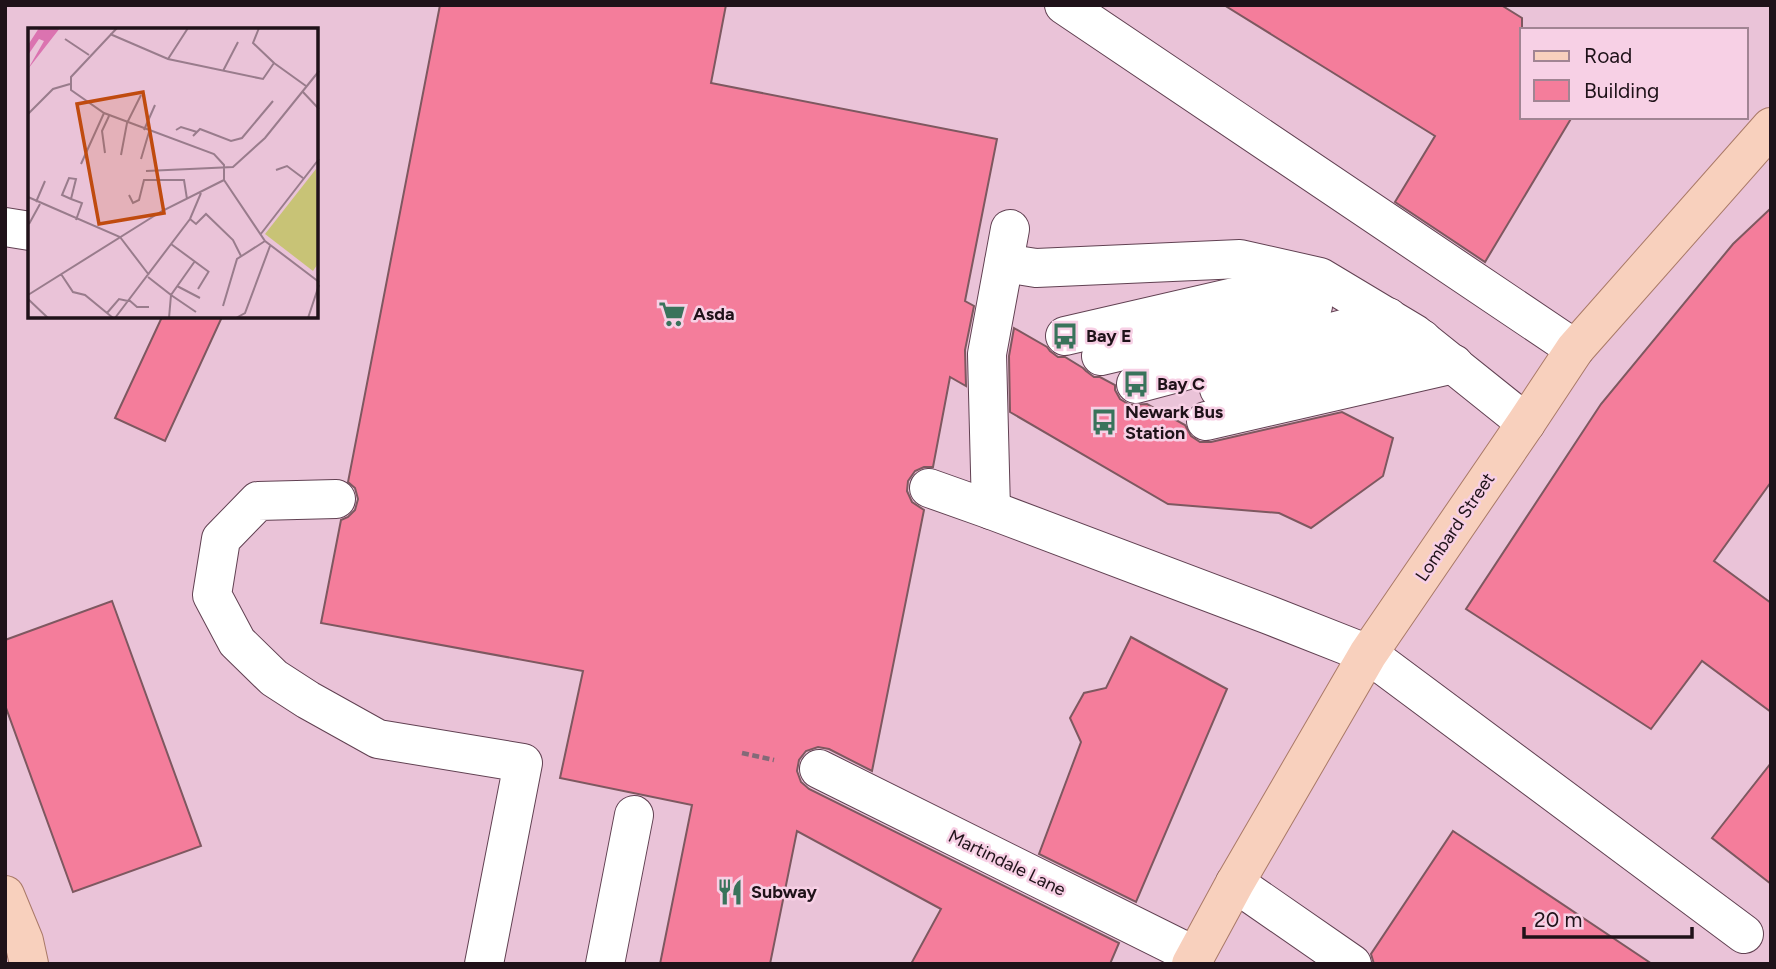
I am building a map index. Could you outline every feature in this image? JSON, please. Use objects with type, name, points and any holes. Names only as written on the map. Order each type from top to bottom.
[{"type":"main road","name":"Lombard Street","points":[[1193,960],[1368,654],[1575,349],[1771,127]]},
{"type":"main road","points":[[5,895],[24,942],[29,964]]},
{"type":"street","points":[[1064,5],[1575,349]]},
{"type":"street","points":[[5,227],[28,231]]},
{"type":"street","points":[[991,510],[986,354],[1007,246],[1036,268],[1240,259],[1320,277],[1422,339],[1526,423]]},
{"type":"street","points":[[1065,336],[1320,277]]},
{"type":"street","points":[[1101,356],[1353,297]]},
{"type":"street","points":[[1136,384],[1388,317]]},
{"type":"street","points":[[1173,400],[1422,339]]},
{"type":"street","points":[[1206,421],[1454,364]]},
{"type":"street","points":[[929,488],[1368,654],[1744,934]]},
{"type":"street","points":[[336,499],[258,501],[221,539],[212,594],[237,642],[274,678],[343,720],[378,739],[523,763],[484,964]]},
{"type":"street","name":"Martindale Lane","points":[[819,769],[1193,960]]},
{"type":"street","points":[[605,964],[634,815]]},
{"type":"street","points":[[1236,883],[1352,964]]},
{"type":"building","name":"Asda","points":[[440,5],[726,5],[711,83],[997,139],[965,301],[974,306],[965,350],[966,386],[950,377],[933,467],[915,471],[908,481],[907,491],[912,502],[924,510],[872,771],[829,749],[818,747],[806,751],[799,760],[797,771],[801,782],[809,789],[1119,943],[1110,964],[911,964],[941,909],[797,831],[770,964],[660,964],[692,805],[560,778],[583,671],[321,623],[341,520],[355,510],[358,499],[355,488],[348,482]]},
{"type":"building","points":[[1224,5],[1501,5],[1522,18],[1520,119],[1571,119],[1485,262],[1395,202],[1435,136]]},
{"type":"building","points":[[1771,208],[1771,482],[1714,561],[1771,603],[1771,712],[1702,661],[1651,729],[1466,609],[1601,404],[1733,244]]},
{"type":"building","points":[[162,318],[222,318],[165,441],[115,418]]},
{"type":"building","name":"Newark Bus Station","points":[[1014,328],[1047,347],[1058,357],[1065,357],[1094,377],[1100,377],[1115,385],[1120,399],[1130,405],[1147,404],[1185,425],[1191,436],[1200,442],[1211,442],[1342,412],[1393,438],[1383,476],[1311,528],[1279,513],[1168,504],[1010,412],[1009,356]]},
{"type":"building","points":[[112,601],[201,846],[73,892],[5,705],[5,640]]},
{"type":"building","points":[[1131,637],[1227,689],[1136,902],[1039,854],[1081,742],[1070,718],[1084,693],[1106,688]]},
{"type":"building","points":[[1771,763],[1771,884],[1712,838]]},
{"type":"building","points":[[1453,831],[1652,964],[1374,964],[1371,954]]},
{"type":"place","name":"Asda","points":[[672,314]]},
{"type":"place","name":"Bay E","points":[[1065,336]]},
{"type":"place","name":"Bay C","points":[[1136,384]]},
{"type":"place","name":"Newark Bus Station","points":[[1104,422]]},
{"type":"place","name":"Subway","points":[[730,892]]}]
